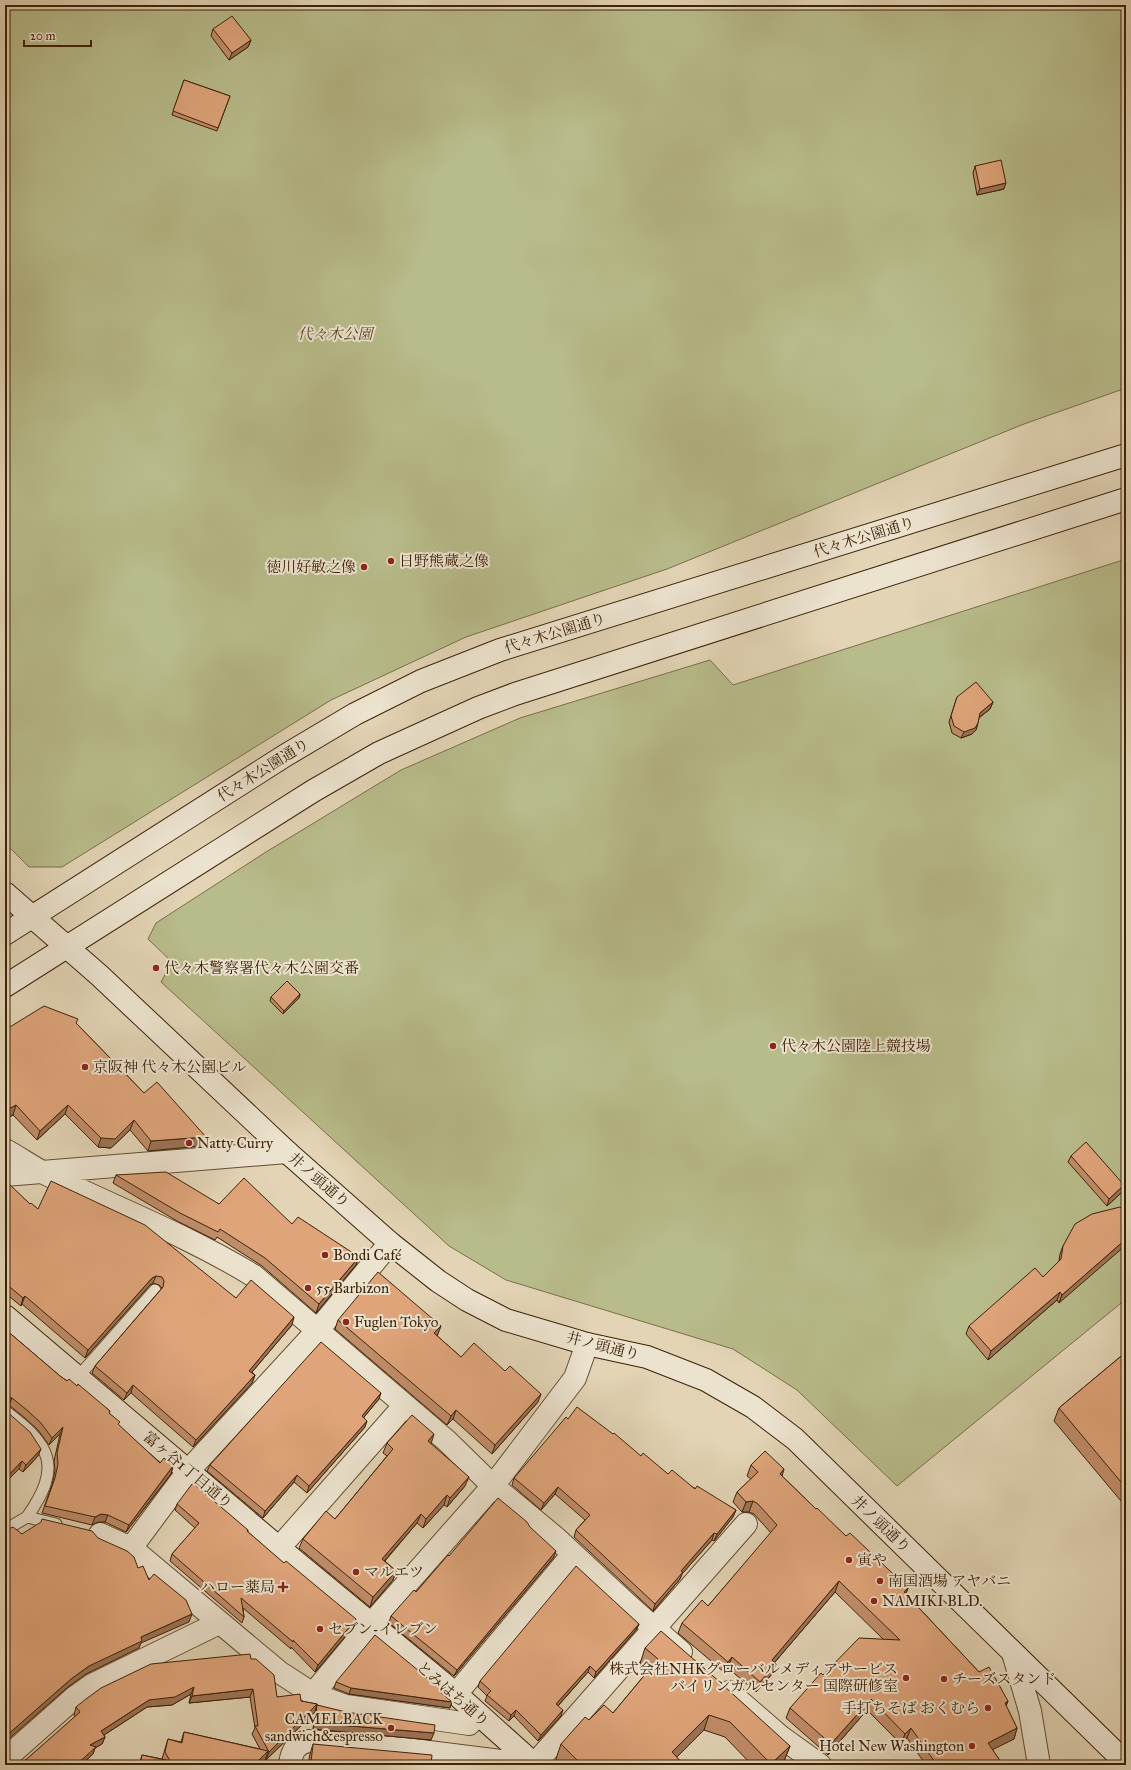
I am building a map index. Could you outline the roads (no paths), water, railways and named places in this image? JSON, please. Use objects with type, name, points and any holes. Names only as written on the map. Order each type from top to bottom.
[{"type":"street","name":"代々木公園通り","points":[[32,917],[286,755],[355,714],[421,681],[500,650],[1126,455]]},
{"type":"street","points":[[5,986],[313,791],[379,753],[478,708],[1126,499]]},
{"type":"street","name":"井ノ頭通り","points":[[5,893],[67,947],[287,1152],[390,1243],[438,1281],[467,1300],[506,1320],[587,1344],[655,1360],[706,1380],[753,1407],[795,1439],[864,1509],[1124,1758]]},
{"type":"street","points":[[5,934],[32,917]]},
{"type":"street","points":[[5,1150],[43,1172],[164,1228],[254,1276],[404,1406],[447,1441],[492,1486],[573,1554],[628,1606],[695,1664]]},
{"type":"street","points":[[5,1175],[287,1152]]},
{"type":"street","points":[[131,1548],[189,1470],[318,1330],[390,1243]]},
{"type":"street","name":"富ヶ谷1丁目通り","points":[[5,1316],[189,1470],[279,1548],[372,1623]]},
{"type":"street","points":[[313,1694],[372,1623],[492,1486],[575,1378],[587,1344]]},
{"type":"street","points":[[279,1548],[404,1406]]},
{"type":"street","points":[[290,1765],[291,1757],[296,1746],[308,1741],[405,1749],[534,1765],[746,1524]]},
{"type":"street","points":[[96,1533],[131,1548],[279,1672],[313,1694],[346,1706],[469,1724],[478,1715]]},
{"type":"street","points":[[456,1694],[573,1554]]},
{"type":"street","points":[[5,1759],[92,1685],[219,1623]]},
{"type":"street","name":"とみはち通り","points":[[372,1623],[456,1694],[534,1765]]},
{"type":"street","points":[[1013,1653],[1030,1711],[1038,1765]]},
{"type":"street","points":[[713,1679],[781,1738],[820,1765]]},
{"type":"lane","points":[[78,1378],[155,1290]]},
{"type":"lane","points":[[5,1411],[33,1434],[46,1452],[47,1470],[38,1501],[27,1517],[5,1530]]},
{"type":"lane","points":[[27,1517],[70,1527]]},
{"type":"place","name":"日野熊蔵之像","points":[[391,561]]},
{"type":"place","name":"徳川好敏之像","points":[[364,567]]},
{"type":"place","name":"代々木警察署代々木公園交番","points":[[156,968]]},
{"type":"place","name":"代々木公園陸上競技場","points":[[773,1046]]},
{"type":"place","name":"京阪神 代々木公園ビル","points":[[85,1067]]},
{"type":"place","name":"Natty Curry","points":[[189,1143]]},
{"type":"place","name":"Bondi Café","points":[[325,1255]]},
{"type":"place","name":"55 Barbizon","points":[[308,1288]]},
{"type":"place","name":"Fuglen Tokyo","points":[[346,1322]]},
{"type":"place","name":"寅や","points":[[849,1560]]},
{"type":"place","name":"マルエツ","points":[[356,1572]]},
{"type":"place","name":"南国酒場 アヤバニ","points":[[880,1581]]},
{"type":"place","name":"ハロー薬局","points":[[283,1587]]},
{"type":"place","name":"NAMIKI BLD.","points":[[874,1601]]},
{"type":"place","name":"セブン-イレブン","points":[[320,1629]]},
{"type":"place","name":"株式会社NHKグローバルメディアサービス バイリンガルセンター 国際研修室","points":[[906,1678]]},
{"type":"place","name":"チーズスタンド","points":[[944,1679]]},
{"type":"place","name":"手打ちそば おくむら","points":[[988,1708]]},
{"type":"place","name":"CAMELBACK sandwich&espresso","points":[[391,1728]]},
{"type":"place","name":"Hotel New Washington","points":[[972,1746]]},
{"type":"park label","name":"代々木公園","points":[[335,334]]}]
